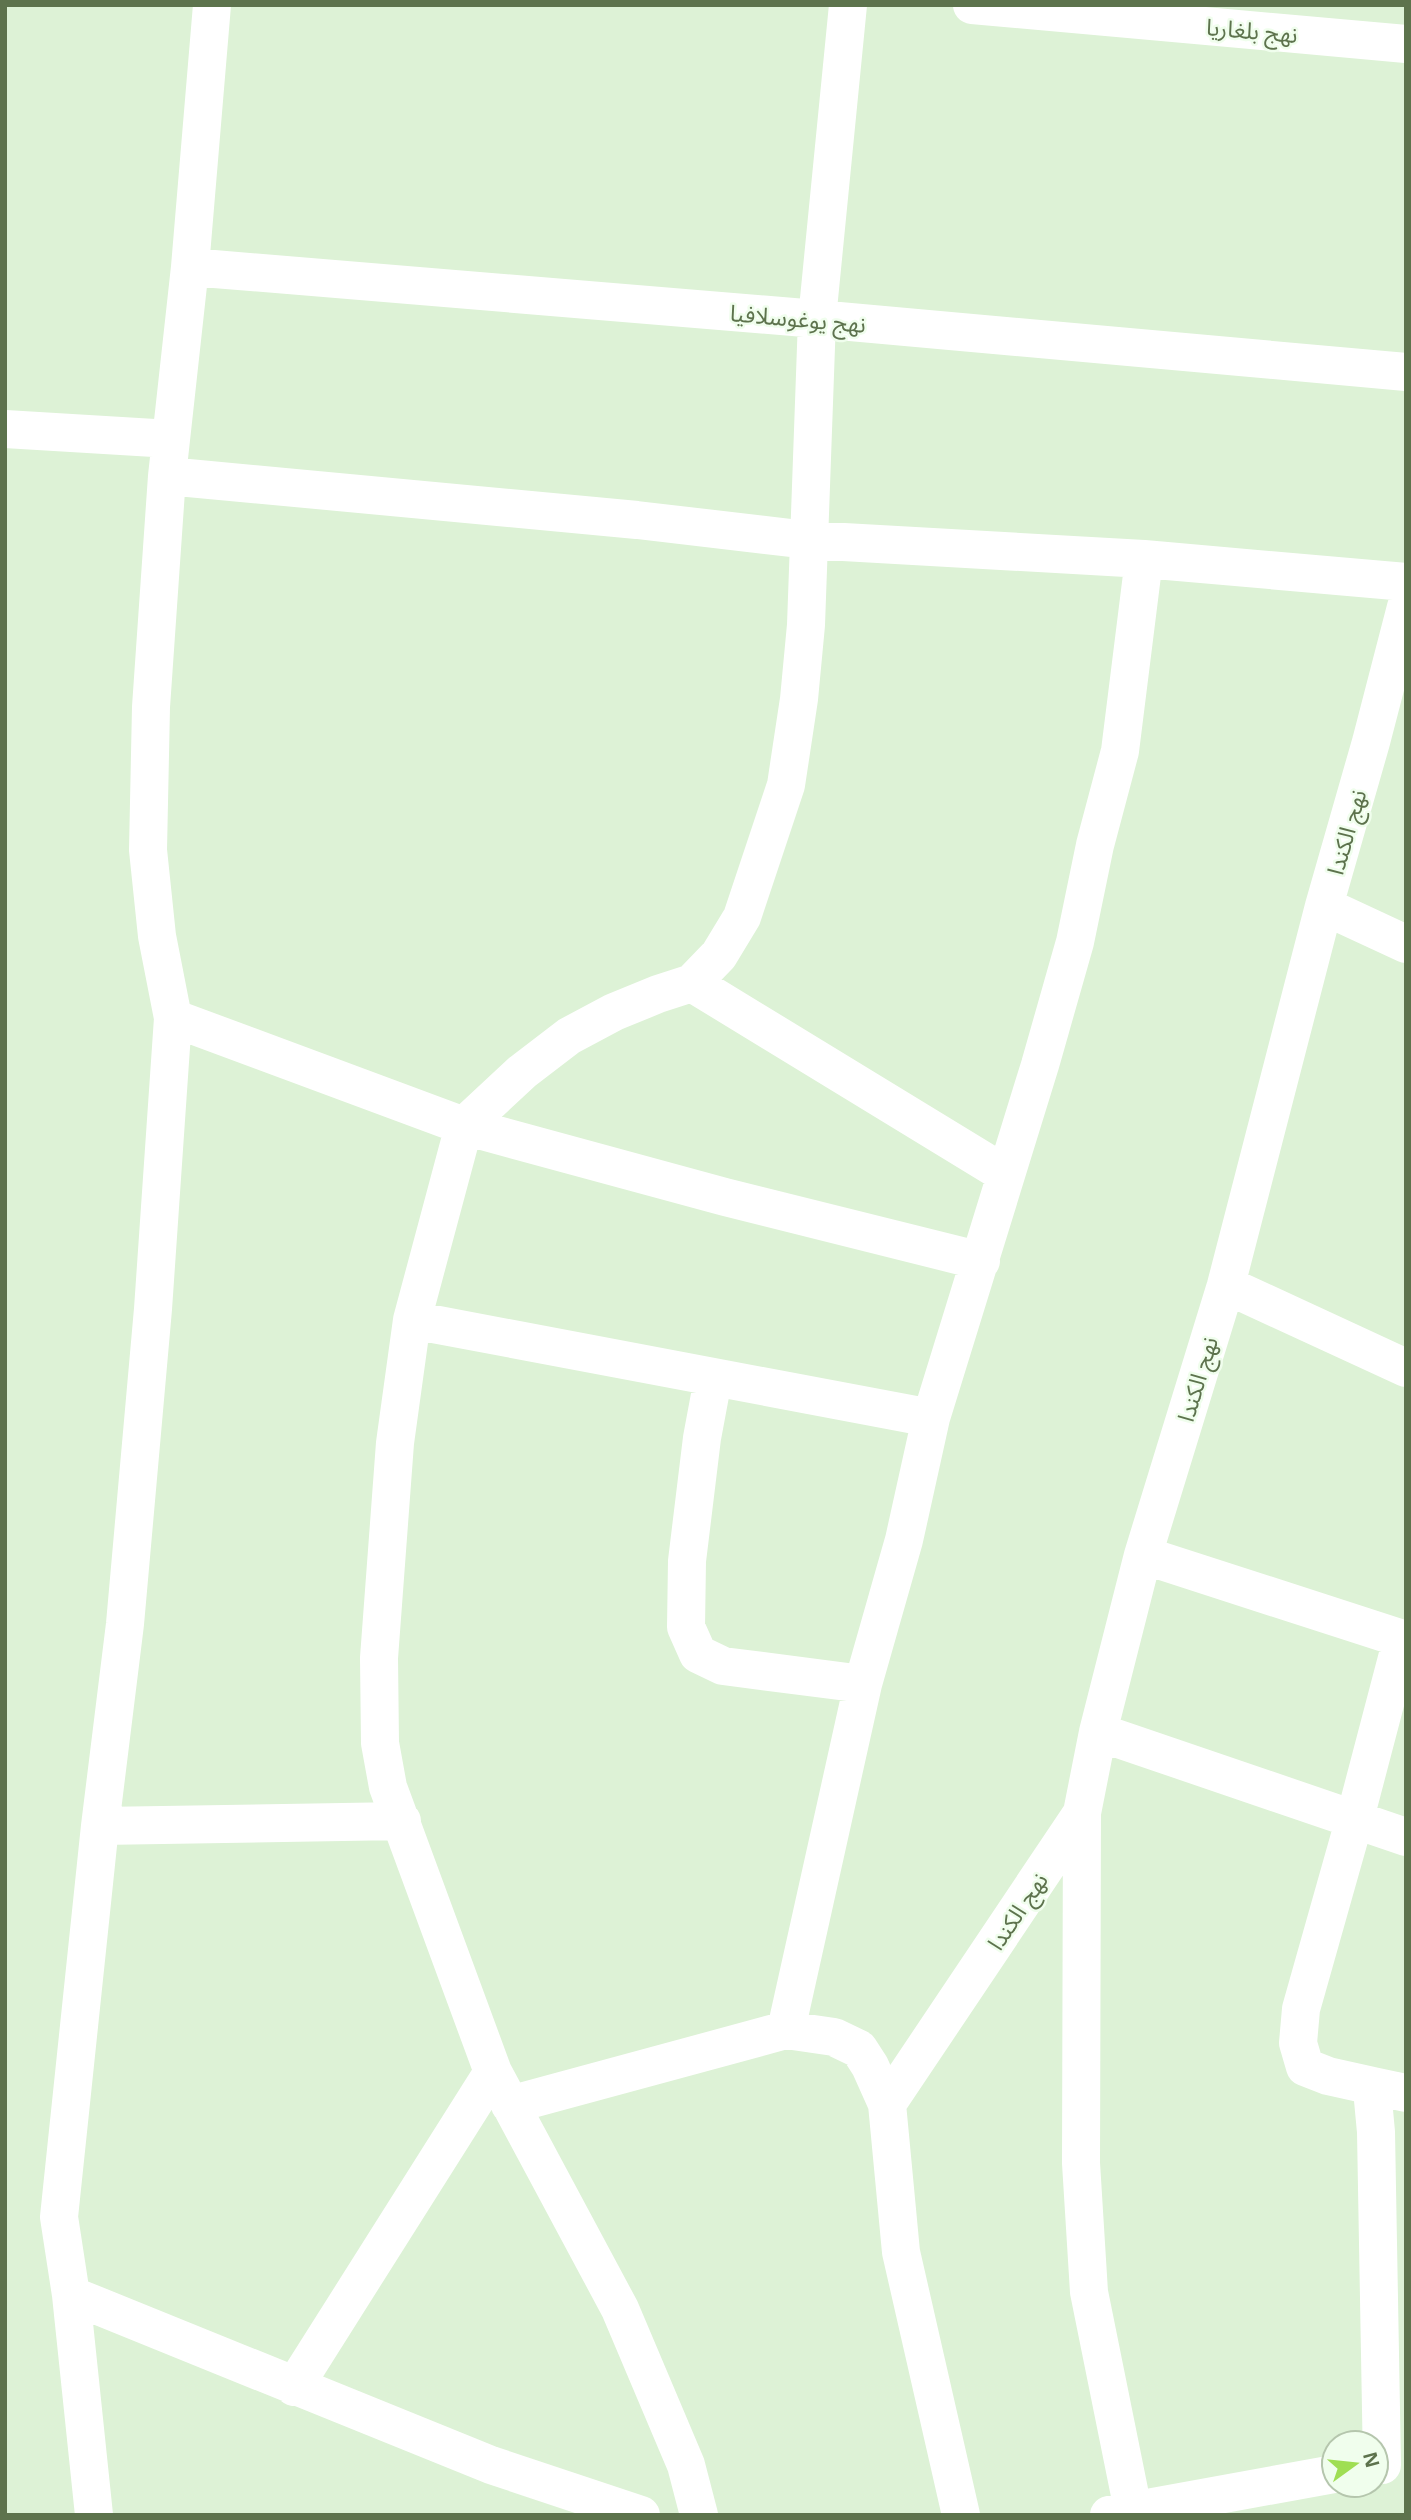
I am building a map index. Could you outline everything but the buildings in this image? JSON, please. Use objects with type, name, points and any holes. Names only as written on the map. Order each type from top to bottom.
[{"type":"street","points":[[94,2515],[71,2295],[59,2217],[100,1826],[125,1624],[153,1309],[173,1018],[157,936],[148,849],[152,707],[169,458],[190,267],[212,5]]},
{"type":"street","points":[[699,2515],[686,2465],[620,2309],[502,2088],[388,1787],[380,1744],[379,1658],[395,1443],[412,1320],[464,1126],[522,1072],[569,1036],[614,1012],[692,983],[719,955],[742,917],[786,785],[799,699],[806,625],[817,319],[848,5]]},
{"type":"street","name":"نهج بلغاريا","points":[[972,5],[1406,44]]},
{"type":"street","name":"نهج يوغوسلافيا","points":[[190,267],[817,319],[1406,372]]},
{"type":"street","points":[[5,429],[169,458],[808,540],[1144,559],[1406,582]]},
{"type":"street","points":[[786,2030],[863,1684],[904,1540],[931,1418],[981,1261],[1075,942],[1095,845],[1120,751],[1144,559]]},
{"type":"street","name":"نهج الكندا","points":[[887,2104],[1082,1813],[1098,1732],[1143,1555],[1226,1285],[1324,906],[1406,607]]},
{"type":"street","points":[[1324,906],[1406,944]]},
{"type":"street","points":[[692,983],[1005,1174]]},
{"type":"street","points":[[173,1018],[464,1126],[725,1197],[981,1261]]},
{"type":"street","points":[[1226,1285],[1406,1368]]},
{"type":"street","points":[[412,1320],[931,1418]]},
{"type":"street","points":[[713,1378],[702,1438],[687,1561],[686,1626],[698,1654],[723,1667],[863,1684]]},
{"type":"street","points":[[1143,1555],[1404,1639],[1301,2009],[1298,2043],[1305,2067],[1328,2076],[1390,2090]]},
{"type":"street","points":[[1098,1732],[1406,1837]]},
{"type":"street","points":[[1082,1813],[1081,2163],[1089,2292],[1121,2512],[1320,2476]]},
{"type":"street","points":[[100,1826],[402,1821]]},
{"type":"street","points":[[294,2387],[502,2088],[786,2030],[834,2037],[859,2049],[887,2104],[901,2252],[961,2515]]},
{"type":"street","points":[[1387,2429],[1373,2100],[1390,2090]]},
{"type":"street","points":[[71,2295],[491,2465],[641,2515]]},
{"type":"shaded area","points":[[5,5],[1406,5],[1406,2515],[5,2515]]}]
